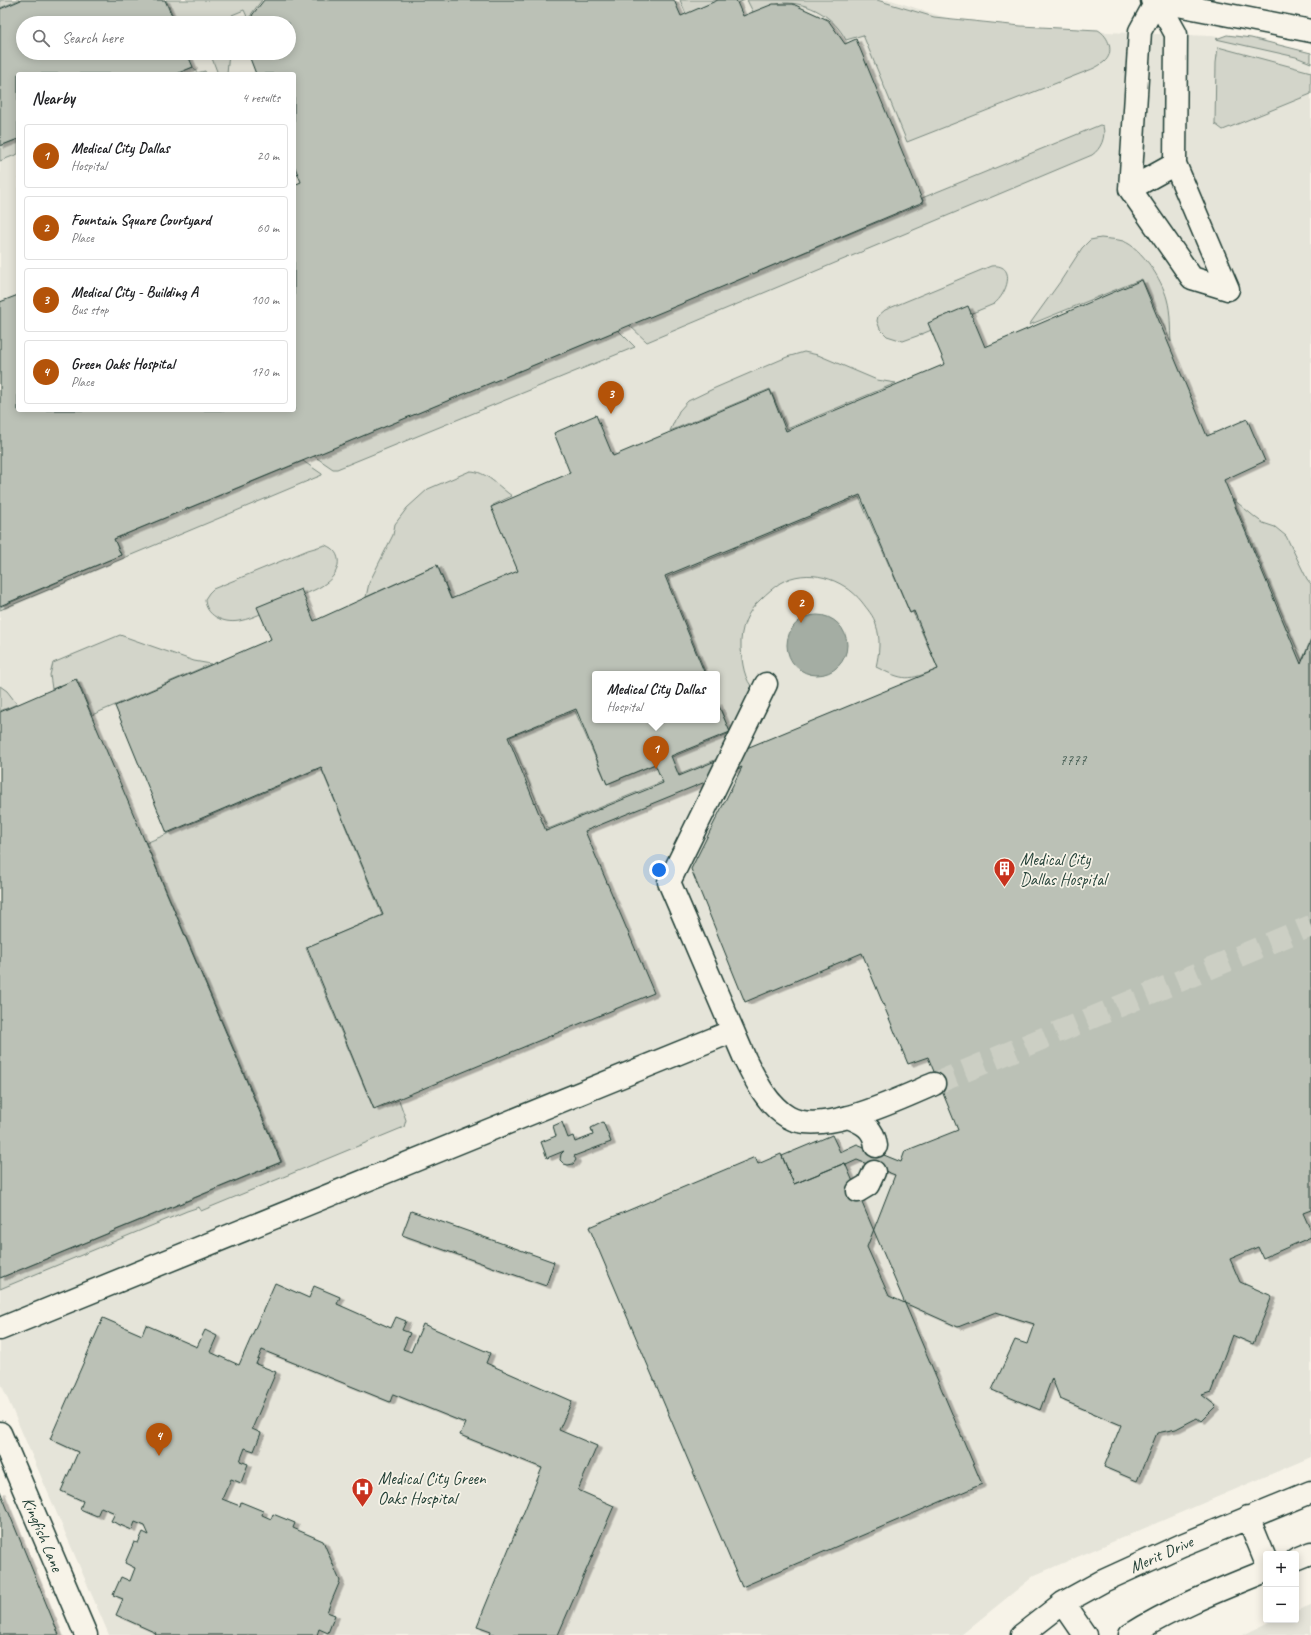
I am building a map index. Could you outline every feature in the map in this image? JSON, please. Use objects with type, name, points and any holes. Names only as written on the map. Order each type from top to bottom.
[{"type":"street","points":[[1152,0],[1311,31]]},
{"type":"street","points":[[1157,0],[1176,34],[1175,164],[1228,289],[1192,278],[1130,189],[1140,31],[1157,0]]},
{"type":"street","points":[[1132,161],[1175,164]]},
{"type":"street","points":[[1130,189],[1175,164]]},
{"type":"street","points":[[766,684],[669,882],[745,1058],[758,1083],[776,1108],[789,1118],[812,1124],[848,1116],[881,1107],[934,1084]]},
{"type":"street","points":[[0,1329],[733,1031]]},
{"type":"street","points":[[848,1116],[864,1123],[875,1136],[876,1146]]},
{"type":"street","points":[[858,1192],[868,1185],[874,1172]]},
{"type":"street","name":"Kingfish Lane","points":[[0,1433],[86,1635]]},
{"type":"street","name":"Merit Drive","points":[[1022,1635],[1064,1603],[1103,1581],[1140,1563],[1311,1492]]},
{"type":"street","points":[[1248,1517],[1263,1554]]},
{"type":"street","points":[[1299,1558],[1311,1553]]},
{"type":"street","points":[[1130,1635],[1183,1606],[1263,1572]]},
{"type":"street","points":[[1064,1603],[1085,1635]]},
{"type":"shaded area","points":[[0,0],[891,0],[974,27],[1212,36],[1311,53],[1311,1457],[1035,1575],[961,1635],[109,1635],[0,1381]]},
{"type":"shaded area","points":[[0,0],[19,0],[0,8]]},
{"type":"shaded area","points":[[166,0],[262,0],[251,16],[247,16],[244,10],[232,16],[173,16]]},
{"type":"shaded area","points":[[680,0],[745,0],[690,23]]},
{"type":"shaded area","points":[[747,0],[877,0],[934,17],[1021,26],[1098,30],[1108,40],[1110,50],[1104,62],[1098,66],[907,142],[863,35],[846,40],[835,24],[828,18],[820,12],[803,5],[783,3],[768,7],[754,14]]},
{"type":"shaded area","points":[[1227,35],[1251,38],[1311,53],[1311,63],[1296,57],[1216,39]]},
{"type":"shaded area","points":[[1218,47],[1311,72],[1311,94],[1223,130],[1215,124],[1216,63]]},
{"type":"shaded area","points":[[213,60],[228,60],[227,72],[217,72]]},
{"type":"shaded area","points":[[193,67],[196,72],[181,72]]},
{"type":"shaded area","points":[[1100,125],[1103,126],[1104,130],[1102,142],[1092,155],[647,342],[629,325],[924,203],[922,198]]},
{"type":"shaded area","points":[[16,140],[16,155],[0,161],[0,146]]},
{"type":"shaded area","points":[[1101,238],[1120,240],[1130,245],[1144,257],[1156,274],[1167,299],[1170,315],[1171,342],[1142,279],[1029,325],[1082,248],[1090,240]]},
{"type":"shaded area","points":[[991,266],[999,266],[1004,269],[1008,280],[1003,293],[994,304],[903,341],[887,336],[880,329],[877,321],[878,316],[885,310]]},
{"type":"shaded area","points":[[618,330],[635,347],[337,469],[333,469],[314,456]]},
{"type":"shaded area","points":[[804,352],[818,355],[877,380],[896,383],[787,429],[770,389],[670,431],[679,411],[688,401],[787,357]]},
{"type":"shaded area","points":[[303,461],[322,475],[0,610],[0,607],[121,555],[114,539]]},
{"type":"shaded area","points":[[470,471],[487,477],[512,496],[493,505],[521,572],[452,600],[437,565],[366,597],[369,583],[393,535],[395,524],[407,508],[428,489]]},
{"type":"shaded area","points":[[859,497],[910,613],[913,612],[938,669],[919,676],[906,678],[894,675],[876,667],[879,651],[878,630],[872,616],[862,602],[845,587],[835,581],[813,576],[790,578],[780,583],[763,597],[752,609],[745,621],[741,641],[742,659],[748,682],[755,690],[722,757],[548,829],[510,737],[575,711],[607,784],[730,733],[720,708],[720,671],[705,671],[667,577]]},
{"type":"shaded area","points":[[1233,499],[1263,523],[1275,527],[1286,536],[1307,579],[1311,584],[1311,639],[1302,661]]},
{"type":"shaded area","points":[[325,545],[335,552],[338,557],[338,562],[335,573],[326,583],[318,588],[245,620],[233,622],[221,620],[208,610],[205,599],[213,589],[308,550]]},
{"type":"shaded area","points":[[817,615],[834,620],[842,628],[847,645],[842,662],[834,670],[817,675],[800,670],[792,662],[787,645],[792,628],[800,620]]},
{"type":"shaded area","points":[[120,635],[194,661],[211,664],[92,715],[77,679],[52,689],[50,675],[53,663]]},
{"type":"shaded area","points":[[0,686],[7,691],[17,704],[0,711]]},
{"type":"shaded area","points":[[321,768],[382,915],[306,948],[374,1110],[399,1100],[406,1120],[404,1127],[201,1211],[199,1207],[187,1211],[0,1289],[0,1278],[282,1162],[146,843]]},
{"type":"shaded area","points":[[1311,1605],[1311,1635],[1243,1635],[1268,1623],[1299,1623],[1299,1610]]},
{"type":"building","points":[[21,0],[165,0],[172,16],[16,16],[16,60],[190,60],[193,67],[181,72],[16,72],[16,140],[0,146],[0,9]]},
{"type":"building","points":[[264,0],[674,0],[681,16],[718,0],[736,0],[743,16],[773,4],[793,4],[828,20],[845,44],[856,39],[923,202],[703,295],[114,539],[121,555],[0,606],[0,302],[16,296],[16,412],[296,412],[296,184],[301,182],[296,170],[296,72],[255,72],[251,60],[296,60],[296,16],[252,16]]},
{"type":"building","name":"Medical City Dallas Hospital","points":[[1142,280],[1207,436],[1247,419],[1265,461],[1224,480],[1301,664],[1311,641],[1311,1210],[1303,1213],[1311,1231],[1311,1237],[1263,1258],[1258,1247],[1230,1259],[1240,1282],[1272,1296],[1253,1344],[1232,1335],[1211,1392],[1202,1395],[1216,1406],[1201,1421],[1197,1418],[1176,1429],[1157,1433],[1137,1481],[1104,1467],[1121,1425],[1060,1399],[1052,1378],[1040,1410],[992,1390],[1015,1340],[1027,1344],[1034,1324],[996,1312],[958,1327],[889,1296],[867,1247],[895,1175],[857,1160],[846,1165],[845,1163],[794,1184],[782,1156],[832,1135],[840,1152],[857,1144],[901,1162],[905,1151],[958,1130],[928,1057],[908,1064],[862,953],[745,1002],[691,869],[742,767],[585,831],[654,993],[374,1109],[307,947],[383,915],[321,767],[167,833],[115,706],[271,639],[257,607],[301,589],[314,621],[437,565],[451,599],[518,571],[491,507],[570,473],[554,433],[596,415],[613,456],[770,390],[786,431],[945,364],[928,323],[968,306],[985,347]],"holes":[[[860,495],[910,613],[914,611],[938,669],[679,776],[671,756],[730,732],[720,709],[720,723],[592,723],[592,671],[704,671],[665,576]],[[576,709],[607,784],[655,764],[663,783],[546,831],[508,737]]]},
{"type":"building","points":[[76,679],[281,1162],[0,1278],[0,712]]},
{"type":"building","points":[[562,1122],[568,1138],[573,1136],[575,1142],[593,1135],[591,1128],[603,1122],[611,1142],[574,1156],[576,1160],[573,1164],[564,1164],[560,1160],[561,1154],[564,1151],[547,1158],[541,1142],[556,1136],[553,1126]]},
{"type":"building","points":[[781,1154],[794,1184],[845,1163],[982,1484],[742,1587],[589,1227],[755,1157],[758,1164]]},
{"type":"building","points":[[411,1211],[554,1262],[546,1286],[402,1235]]},
{"type":"building","points":[[275,1283],[309,1298],[314,1286],[340,1297],[337,1304],[391,1328],[396,1317],[406,1321],[402,1330],[410,1333],[403,1349],[411,1352],[423,1324],[490,1353],[486,1363],[572,1401],[559,1430],[597,1446],[578,1490],[614,1506],[558,1635],[490,1635],[491,1631],[477,1626],[542,1468],[460,1435],[465,1423],[393,1394],[390,1402],[262,1350],[256,1364],[276,1372],[252,1429],[261,1433],[254,1451],[245,1448],[240,1461],[248,1464],[241,1483],[231,1479],[222,1499],[240,1506],[241,1502],[263,1511],[262,1515],[271,1519],[273,1514],[295,1523],[293,1528],[323,1541],[340,1581],[327,1612],[335,1615],[328,1633],[319,1629],[317,1635],[155,1635],[156,1633],[116,1615],[123,1599],[113,1595],[121,1577],[130,1581],[135,1568],[125,1563],[134,1542],[138,1543],[143,1532],[149,1535],[145,1526],[135,1522],[132,1530],[111,1521],[115,1513],[101,1507],[97,1516],[80,1509],[83,1501],[61,1491],[78,1452],[50,1439],[103,1318],[142,1335],[146,1325],[197,1347],[205,1330],[217,1336],[210,1352],[239,1365]]},
{"type":"building","points":[[0,1491],[59,1635],[0,1635]]},
{"type":"tunnel","points":[[934,1084],[1311,926]]},
{"type":"place","name":"Medical City - Building A","points":[[611,414]]},
{"type":"place","name":"Fountain Square Courtyard","points":[[801,623]]},
{"type":"place","name":"Medical City Dallas","points":[[656,769]]},
{"type":"place","name":"Medical City Dallas Hospital","points":[[1005,888]]},
{"type":"place","name":"Green Oaks Hospital","points":[[159,1456]]},
{"type":"place","name":"Medical City Green Oaks Hospital","points":[[363,1508]]}]
